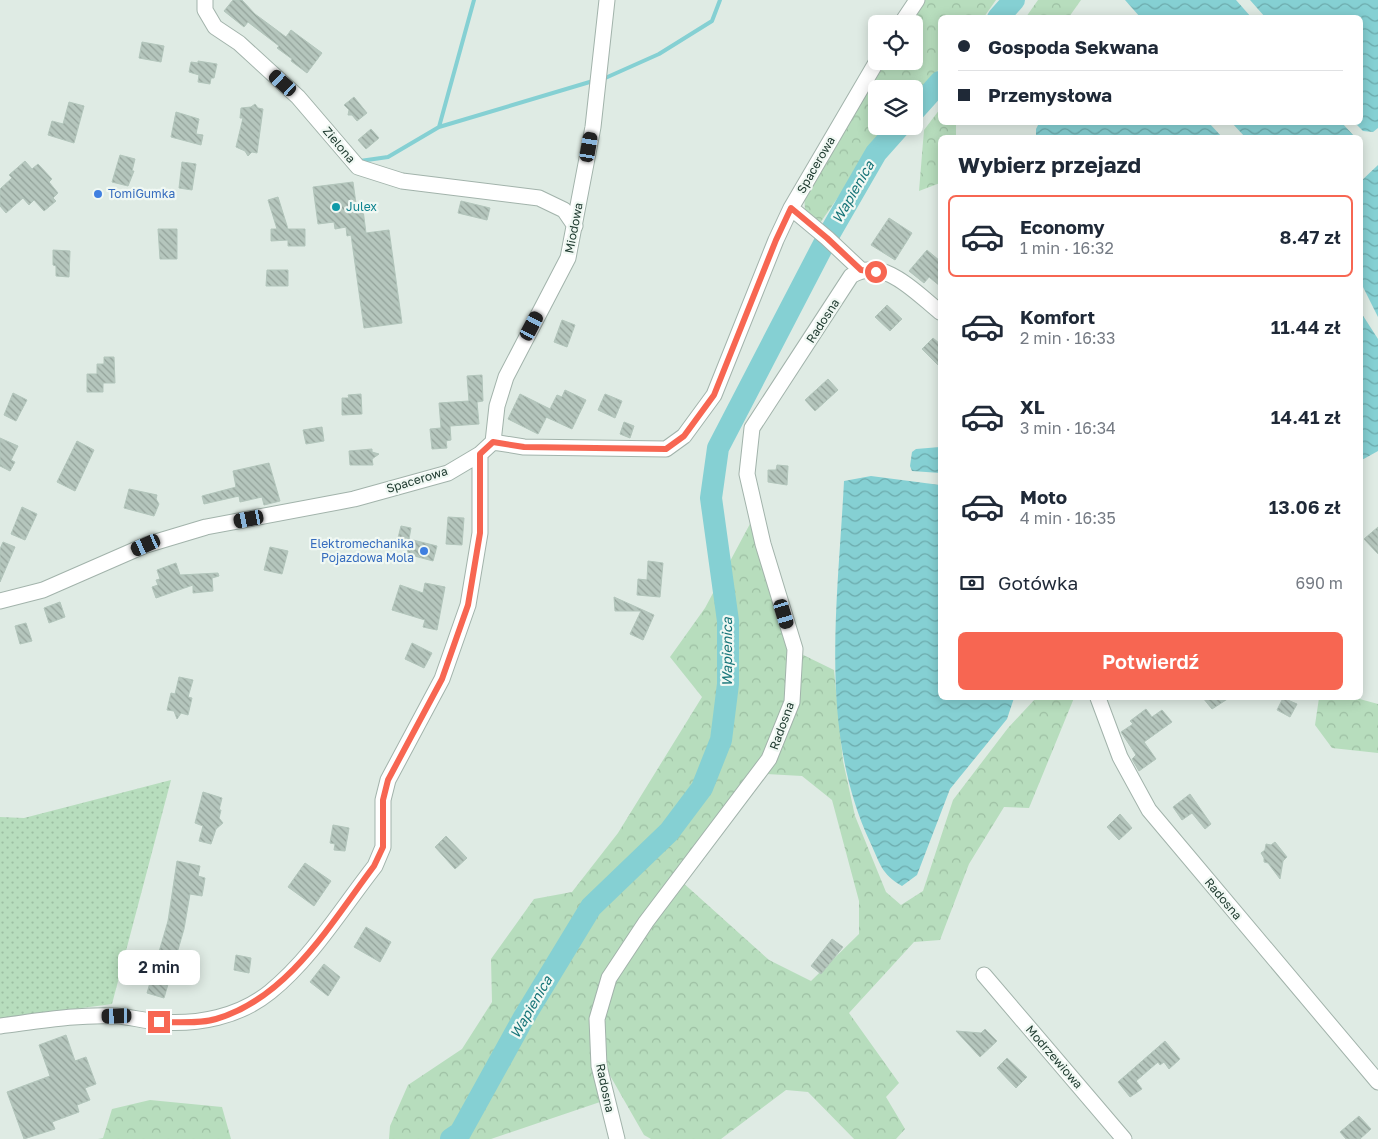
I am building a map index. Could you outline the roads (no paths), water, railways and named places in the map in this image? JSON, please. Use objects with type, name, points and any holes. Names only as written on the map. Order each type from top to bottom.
[{"type":"street","name":"Zielona","points":[[205,0],[205,10],[215,27],[239,43],[298,96],[358,168],[402,181],[539,198],[564,210],[575,226]]},
{"type":"street","name":"Miodowa","points":[[493,442],[496,406],[506,377],[568,258],[593,128],[606,0]]},
{"type":"street","points":[[907,15],[917,0]]},
{"type":"street","name":"Spacerowa","points":[[0,601],[43,590],[146,545],[206,527],[364,496],[448,473],[480,454],[493,442],[524,447],[666,449],[684,436],[714,395],[776,240],[791,208],[872,70]]},
{"type":"street","points":[[791,208],[861,270],[891,273],[938,310]]},
{"type":"street","name":"Radosna","points":[[617,1139],[599,1066],[597,1019],[609,978],[646,922],[769,759],[792,702],[795,649],[763,544],[747,474],[752,428],[852,276],[861,270]]},
{"type":"street","points":[[0,1026],[58,1018],[117,1016],[159,1022],[195,1022],[215,1019],[257,1001],[298,965],[374,866],[381,852],[384,837],[383,800],[388,780],[442,679],[468,605],[480,533],[480,454]]},
{"type":"street","name":"Radosna","points":[[1099,700],[1120,758],[1149,810],[1378,1082]]},
{"type":"street","name":"Modrzewiowa","points":[[984,975],[1124,1139]]},
{"type":"water","points":[[1125,0],[1236,0],[1249,15],[1138,15]]},
{"type":"water","points":[[1250,0],[1378,0],[1378,128],[1373,132],[1363,131],[1357,125],[1363,125],[1363,15],[1263,15]]},
{"type":"water","points":[[1038,125],[1211,125],[1220,135],[1036,135]]},
{"type":"water","points":[[1234,125],[1344,125],[1353,135],[1243,135]]},
{"type":"water","points":[[1378,165],[1378,317],[1363,287],[1363,179]]},
{"type":"water","points":[[1363,316],[1378,339],[1378,451],[1363,459]]},
{"type":"water","points":[[938,447],[938,473],[912,471],[910,466],[912,452],[916,449]]},
{"type":"water","points":[[871,476],[938,485],[938,700],[1013,700],[1007,719],[950,789],[917,875],[902,886],[885,872],[870,842],[854,799],[843,755],[837,710],[835,664],[838,572],[844,481]]},
{"type":"waterway","points":[[439,127],[474,0]]},
{"type":"waterway","points":[[603,79],[659,54],[712,21],[720,0]]},
{"type":"waterway","name":"Wapienica","points":[[1001,15],[1014,0]]},
{"type":"waterway","points":[[360,161],[388,157],[439,127],[593,81]]},
{"type":"waterway","name":"Wapienica","points":[[923,101],[938,84]]},
{"type":"waterway","name":"Wapienica","points":[[451,1139],[460,1133],[523,1019],[591,907],[669,832],[702,788],[721,740],[728,684],[728,621],[711,498],[718,448],[827,238],[876,153],[892,135]]},
{"type":"place","name":"TomiGumka","points":[[98,194]]},
{"type":"place","name":"Julex","points":[[336,207]]},
{"type":"place","name":"Elektromechanika Pojazdowa Mola","points":[[424,551]]}]
